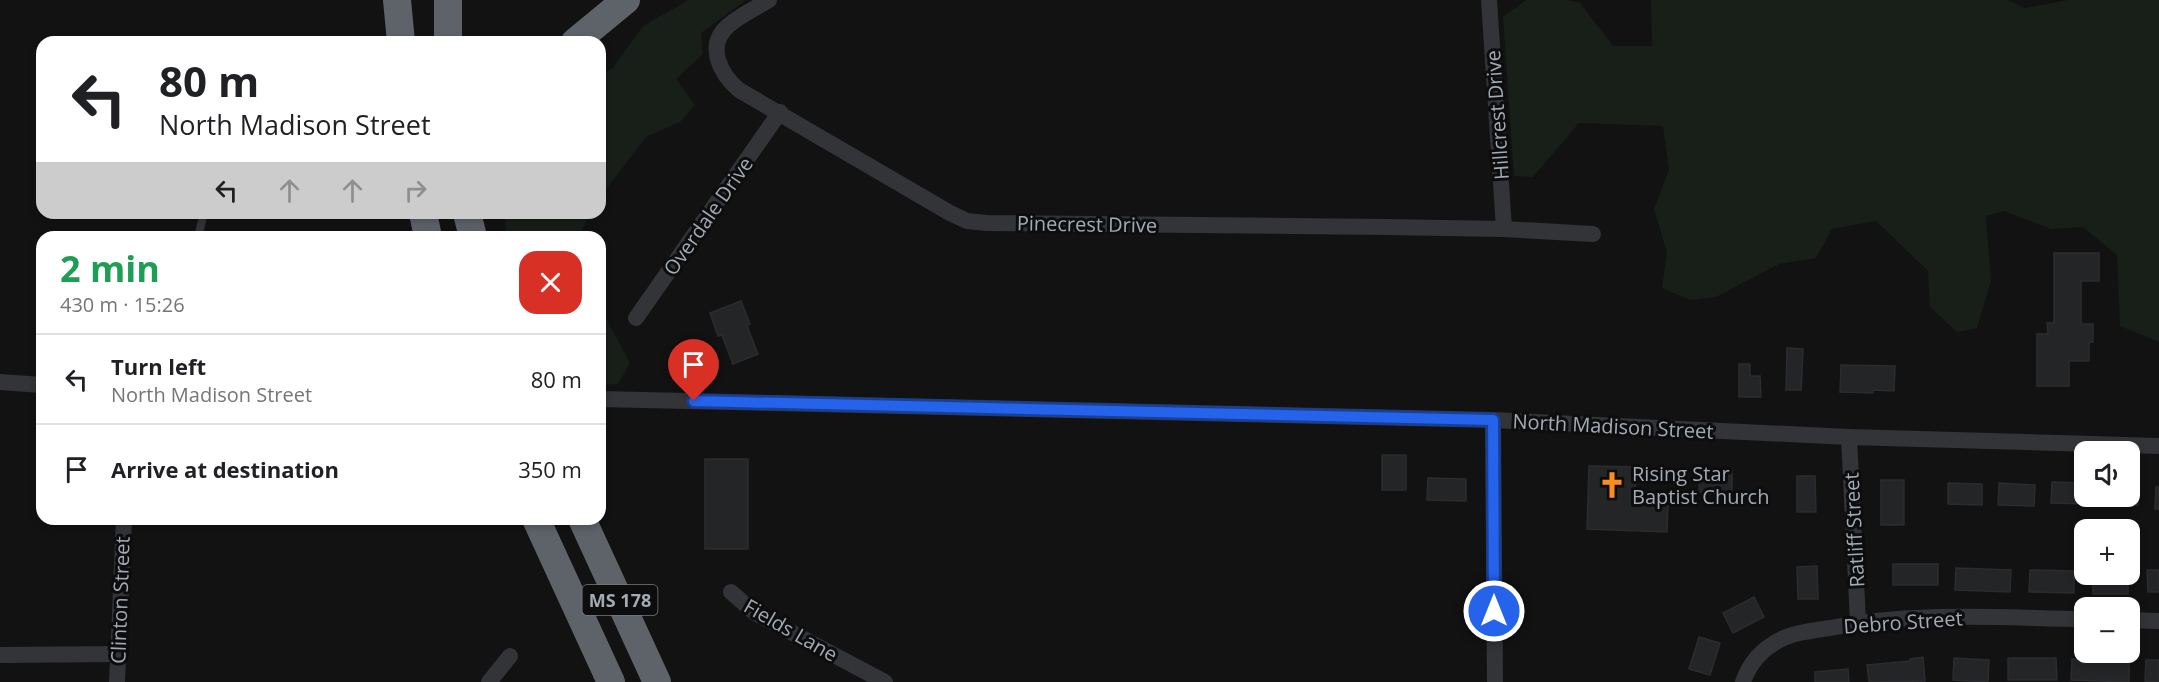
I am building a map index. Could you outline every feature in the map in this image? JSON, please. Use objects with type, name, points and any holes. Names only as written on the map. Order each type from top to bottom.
[{"type":"highway","points":[[397,0],[402,36]]},
{"type":"highway","points":[[403,36],[406,0]]},
{"type":"highway","points":[[448,0],[448,36]]},
{"type":"highway","points":[[582,36],[626,0]]},
{"type":"highway","name":"MS 178","points":[[539,525],[611,682]]},
{"type":"highway","name":"MS 178","points":[[585,525],[657,682]]},
{"type":"street","name":"Pinecrest Drive","points":[[770,0],[729,24],[720,38],[717,55],[722,73],[728,81],[739,90],[950,213],[976,222],[1504,229],[1593,234]]},
{"type":"street","name":"Hillcrest Drive","points":[[1489,0],[1504,229]]},
{"type":"street","name":"Overdale Drive","points":[[636,318],[780,112]]},
{"type":"street","points":[[0,382],[36,385]]},
{"type":"street","name":"North Madison Street","points":[[606,399],[1493,420],[1849,438],[2159,446]]},
{"type":"street","points":[[1493,420],[1495,682]]},
{"type":"street","name":"Ratliff Street","points":[[1849,438],[1858,622]]},
{"type":"street","name":"Clinton Street","points":[[117,682],[124,525]]},
{"type":"street","name":"Fields Lane","points":[[731,592],[755,613],[885,682]]},
{"type":"street","name":"Debro Street","points":[[1743,682],[1757,657],[1786,637],[1858,622],[1943,616],[2074,619]]},
{"type":"street","points":[[2140,620],[2159,621]]},
{"type":"street","points":[[0,655],[118,654]]},
{"type":"street","points":[[489,682],[510,656]]},
{"type":"shaded area","points":[[689,0],[746,0],[701,33],[703,54],[676,79],[695,105],[680,122],[646,137],[606,189],[606,72],[613,68],[643,26]]},
{"type":"shaded area","points":[[1526,0],[1566,0],[1580,3],[1613,46],[1652,46],[1651,0],[2008,0],[2024,8],[2068,0],[2159,0],[2159,342],[2120,326],[2117,255],[2083,227],[2051,229],[2004,211],[1986,216],[1991,281],[1977,328],[1957,332],[1930,307],[1928,271],[1876,221],[1832,229],[1816,258],[1779,264],[1716,297],[1690,300],[1662,288],[1667,252],[1654,209],[1669,170],[1663,126],[1579,123],[1533,177],[1514,176],[1503,17]]},
{"type":"shaded area","points":[[506,219],[588,219],[581,231],[505,231]]},
{"type":"shaded area","points":[[606,319],[630,363],[618,384],[606,385]]},
{"type":"building","points":[[2054,253],[2099,253],[2099,281],[2081,281],[2081,324],[2093,324],[2093,342],[2089,342],[2089,361],[2069,361],[2069,386],[2037,386],[2037,334],[2048,334],[2047,323],[2054,323]]},
{"type":"building","points":[[741,301],[750,324],[747,326],[758,354],[733,364],[722,335],[718,336],[710,313]]},
{"type":"building","points":[[1787,348],[1803,349],[1801,390],[1786,390]]},
{"type":"building","points":[[1739,364],[1750,364],[1750,376],[1760,376],[1761,397],[1739,397]]},
{"type":"building","points":[[1841,365],[1895,366],[1894,391],[1840,392]]},
{"type":"building","points":[[1382,455],[1406,455],[1406,490],[1382,490]]},
{"type":"building","points":[[705,459],[748,459],[748,549],[705,549]]},
{"type":"building","name":"Rising Star Baptist Church","points":[[1589,466],[1636,467],[1635,502],[1668,503],[1667,532],[1587,529]]},
{"type":"building","points":[[1700,469],[1732,469],[1732,492],[1699,492]]},
{"type":"building","points":[[1797,476],[1815,476],[1816,512],[1797,512]]},
{"type":"building","points":[[1428,478],[1466,479],[1466,501],[1427,500]]},
{"type":"building","points":[[1881,480],[1904,480],[1904,525],[1881,525]]},
{"type":"building","points":[[2052,482],[2074,483],[2074,504],[2051,503]]},
{"type":"building","points":[[1948,483],[1982,484],[1982,505],[1948,504]]},
{"type":"building","points":[[1999,483],[2035,485],[2034,506],[1998,505]]},
{"type":"building","points":[[2156,487],[2159,487],[2159,509],[2155,509]]},
{"type":"building","points":[[1893,564],[1938,564],[1938,585],[1893,585]]},
{"type":"building","points":[[1817,566],[1818,599],[1798,599],[1797,567]]},
{"type":"building","points":[[1956,568],[2011,570],[2010,592],[1955,590]]},
{"type":"building","points":[[2030,570],[2074,571],[2074,593],[2029,592]]},
{"type":"building","points":[[2147,570],[2159,570],[2159,592],[2148,592]]},
{"type":"building","points":[[2093,585],[2128,585],[2128,594],[2093,594]]},
{"type":"building","points":[[1754,597],[1764,617],[1733,633],[1723,613]]},
{"type":"building","points":[[1699,637],[1720,643],[1710,675],[1689,669]]},
{"type":"building","points":[[1923,657],[1925,681],[1869,682],[1867,665],[1910,661],[1910,659]]},
{"type":"building","points":[[1954,658],[1989,660],[1988,682],[1953,680]]},
{"type":"building","points":[[2008,658],[2056,658],[2057,680],[2008,680]]},
{"type":"building","points":[[2072,659],[2074,663],[2129,663],[2129,682],[2071,680]]},
{"type":"building","points":[[2146,660],[2159,660],[2159,682],[2145,682]]},
{"type":"building","points":[[1848,669],[1849,682],[1815,682],[1815,672]]},
{"type":"place","name":"Rising Star Baptist Church","points":[[1612,485]]},
{"type":"route","points":[[694,401],[1493,420],[1494,611]]}]
